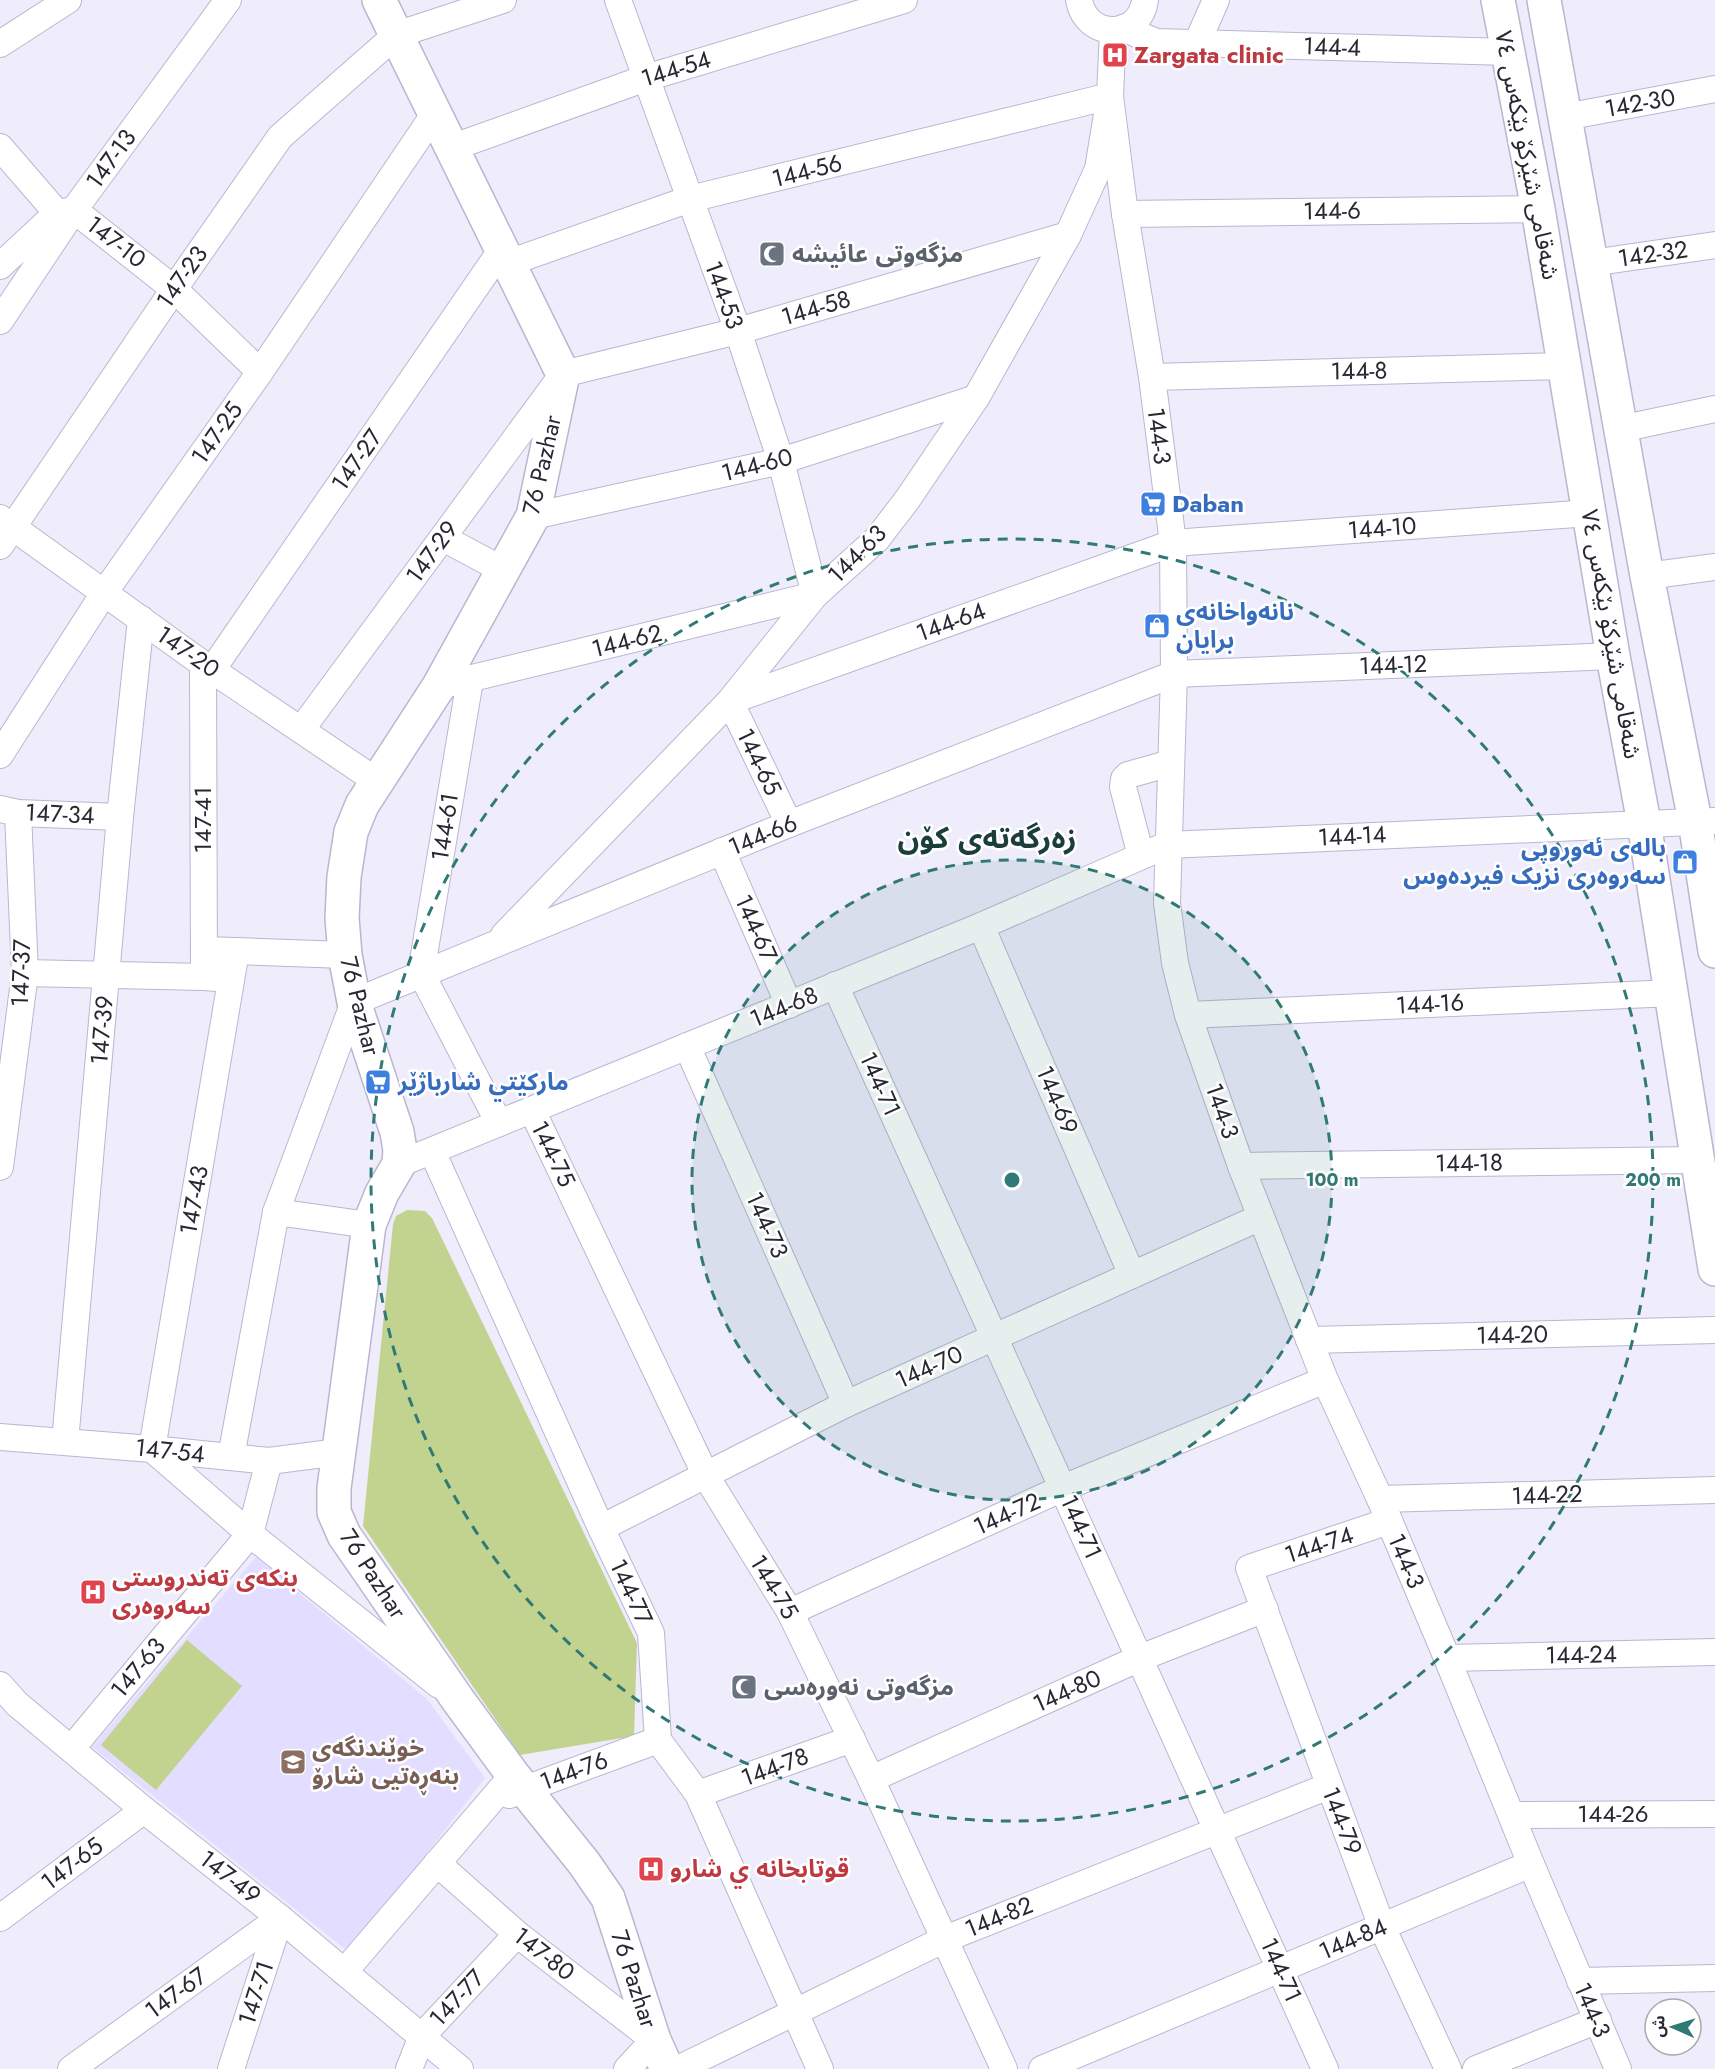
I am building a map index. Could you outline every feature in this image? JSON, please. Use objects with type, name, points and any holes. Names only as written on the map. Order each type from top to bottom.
[{"type":"street","points":[[0,44],[68,0]]},
{"type":"street","name":"147-13","points":[[0,321],[66,211],[228,0]]},
{"type":"street","points":[[379,0],[563,374]]},
{"type":"street","points":[[396,35],[503,0]]},
{"type":"street","name":"144-53","points":[[618,0],[738,331],[781,461],[815,594]]},
{"type":"street","name":"144-54","points":[[452,148],[646,78],[904,0]]},
{"type":"street","points":[[1094,15],[1139,16],[1145,0]]},
{"type":"street","points":[[1197,43],[1216,0]]},
{"type":"street","name":"شەقامی شێرکۆ بێکەس ٧٤","points":[[1498,0],[1566,366],[1613,656],[1644,823],[1715,1269]]},
{"type":"street","name":"شەقامی شێرکۆ بێکەس ٧٤","points":[[1544,0],[1647,576],[1705,821],[1715,951]]},
{"type":"street","name":"144-4","points":[[1094,15],[1156,42],[1508,52]]},
{"type":"street","name":"144-3","points":[[1094,15],[1110,91],[1125,214],[1152,377],[1173,543],[1174,674],[1167,903],[1175,963],[1188,1015],[1241,1166],[1325,1380],[1447,1658],[1618,2069]]},
{"type":"street","name":"147-23","points":[[4,531],[280,137],[396,35]]},
{"type":"street","name":"142-30","points":[[1565,117],[1715,89]]},
{"type":"street","name":"144-56","points":[[505,256],[690,199],[1110,91]]},
{"type":"street","name":"144-63","points":[[497,942],[729,701],[815,594],[877,539],[907,500],[976,398],[1068,235],[1098,169],[1110,91]]},
{"type":"street","name":"147-25","points":[[0,754],[104,593],[260,372],[435,113]]},
{"type":"street","name":"147-10","points":[[0,147],[66,211],[174,289],[260,372]]},
{"type":"street","name":"144-6","points":[[1125,214],[1538,209]]},
{"type":"street","points":[[0,266],[66,211]]},
{"type":"street","name":"144-58","points":[[563,374],[738,331],[1068,235]]},
{"type":"street","name":"142-32","points":[[1591,263],[1715,245]]},
{"type":"street","name":"147-27","points":[[207,667],[505,256]]},
{"type":"street","name":"144-8","points":[[1152,377],[1566,366]]},
{"type":"street","name":"76 Pazhar","points":[[563,374],[533,516],[438,686],[362,805],[351,832],[344,877],[342,918],[345,955],[354,1002],[397,1132],[400,1150],[399,1164],[382,1193],[369,1225],[333,1502],[334,1512],[344,1535],[458,1700],[518,1782],[584,1863],[608,1898],[661,2054]]},
{"type":"street","name":"147-29","points":[[301,730],[563,374]]},
{"type":"street","name":"144-60","points":[[533,516],[781,461],[976,398]]},
{"type":"street","points":[[1620,429],[1715,409]]},
{"type":"street","name":"144-10","points":[[1173,543],[1590,513]]},
{"type":"street","name":"147-20","points":[[4,531],[104,593],[207,667],[378,782]]},
{"type":"street","points":[[443,537],[503,570]]},
{"type":"street","name":"144-64","points":[[729,701],[1173,543]]},
{"type":"street","points":[[1647,576],[1715,567]]},
{"type":"street","name":"144-62","points":[[438,686],[815,594]]},
{"type":"street","name":"147-39","points":[[65,1442],[120,817],[141,619]]},
{"type":"street","name":"144-12","points":[[1174,674],[1613,656]]},
{"type":"street","name":"147-41","points":[[207,667],[219,964]]},
{"type":"street","name":"144-66","points":[[354,1002],[789,824],[1174,674]]},
{"type":"street","name":"144-61","points":[[421,973],[470,680]]},
{"type":"street","name":"144-65","points":[[729,701],[789,824]]},
{"type":"street","points":[[1141,856],[1123,787],[1124,779],[1128,775],[1171,763]]},
{"type":"street","name":"147-34","points":[[9,811],[120,817]]},
{"type":"street","name":"147-37","points":[[0,1167],[25,973],[9,811]]},
{"type":"street","name":"144-14","points":[[1167,845],[1705,821]]},
{"type":"street","name":"144-68","points":[[399,1164],[981,926],[1167,845]]},
{"type":"street","name":"144-67","points":[[722,852],[789,1005]]},
{"type":"street","name":"144-69","points":[[981,926],[1132,1275]]},
{"type":"street","points":[[25,973],[107,976],[219,964],[345,955]]},
{"type":"street","name":"147-43","points":[[152,1449],[219,964]]},
{"type":"street","points":[[421,973],[499,1123]]},
{"type":"street","name":"144-71","points":[[835,985],[1325,2069]]},
{"type":"street","name":"144-16","points":[[1188,1015],[1672,993]]},
{"type":"street","points":[[231,1457],[276,1212],[354,1002]]},
{"type":"street","name":"144-73","points":[[687,1046],[846,1404]]},
{"type":"street","name":"144-75","points":[[532,1110],[706,1476],[790,1612],[871,1779],[1004,2069]]},
{"type":"street","name":"144-77","points":[[432,1151],[651,1633],[658,1740]]},
{"type":"street","name":"144-18","points":[[1241,1166],[1697,1160]]},
{"type":"street","points":[[276,1212],[369,1225]]},
{"type":"street","name":"144-70","points":[[602,1528],[846,1404],[1261,1217]]},
{"type":"street","name":"144-20","points":[[1310,1340],[1715,1330]]},
{"type":"street","name":"144-72","points":[[790,1612],[1063,1488],[1325,1380]]},
{"type":"street","name":"147-54","points":[[0,1437],[269,1461],[339,1452]]},
{"type":"street","points":[[152,1449],[250,1534],[458,1700]]},
{"type":"street","points":[[250,1534],[269,1461]]},
{"type":"street","name":"144-22","points":[[1384,1510],[1715,1490]]},
{"type":"street","name":"144-74","points":[[1249,1568],[1384,1510]]},
{"type":"street","name":"147-63","points":[[72,1748],[250,1534]]},
{"type":"street","name":"144-79","points":[[1249,1568],[1382,1927],[1448,2069]]},
{"type":"street","name":"144-80","points":[[871,1779],[1140,1658],[1265,1609]]},
{"type":"street","name":"144-24","points":[[1447,1658],[1715,1653]]},
{"type":"street","name":"147-49","points":[[0,1685],[8,1710],[72,1748],[144,1810],[280,1918],[460,2069]]},
{"type":"street","name":"144-78","points":[[698,1794],[852,1739]]},
{"type":"street","points":[[658,1740],[698,1794],[819,2069]]},
{"type":"street","name":"144-76","points":[[518,1782],[658,1740]]},
{"type":"street","points":[[344,1972],[490,1801],[518,1782]]},
{"type":"street","name":"144-82","points":[[678,2069],[945,1939],[1329,1786]]},
{"type":"street","name":"147-65","points":[[0,1918],[144,1810]]},
{"type":"street","name":"144-26","points":[[1512,1815],[1715,1814]]},
{"type":"street","name":"147-80","points":[[437,1863],[517,1934],[661,2054]]},
{"type":"street","name":"144-84","points":[[1042,2069],[1531,1864]]},
{"type":"street","name":"147-67","points":[[71,2069],[280,1918]]},
{"type":"street","name":"147-71","points":[[231,2069],[280,1918]]},
{"type":"street","name":"147-77","points":[[409,2069],[422,2036],[517,1934]]},
{"type":"street","points":[[1580,1982],[1715,1978]]},
{"type":"street","points":[[1476,2069],[1598,2020]]},
{"type":"street","points":[[627,2069],[661,2054]]},
{"type":"shaded area","name":"خوێندنگەی بنەڕەتیی شارۆ","points":[[256,1557],[427,1699],[485,1778],[350,1953],[92,1747]]},
{"type":"green space","points":[[407,1210],[425,1211],[432,1218],[637,1643],[634,1736],[520,1755],[363,1526],[393,1224],[396,1216]]},
{"type":"green space","points":[[187,1640],[242,1686],[156,1790],[101,1745]]},
{"type":"place","name":"Zargata clinic","points":[[1115,55]]},
{"type":"place","name":"مزگەوتی عائیشە","points":[[772,254]]},
{"type":"place","name":"Daban","points":[[1153,504]]},
{"type":"place","name":"نانەواخانەی برایان","points":[[1157,626]]},
{"type":"place","name":"بالەی ئەوروپی سەروەری نزیک فیردەوس","points":[[1685,862]]},
{"type":"place","name":"مارکێتي شارباژێر","points":[[378,1082]]},
{"type":"place","name":"بنکەی تەندروستی سەروەری","points":[[93,1592]]},
{"type":"place","name":"مزگەوتی نەورەسی","points":[[744,1687]]},
{"type":"place","name":"خوێندنگەی بنەڕەتیی شارۆ","points":[[293,1762]]},
{"type":"place","name":"قوتابخانه ي شارو","points":[[651,1869]]},
{"type":"district","name":"زەرگەتەی کۆن","points":[[987,838]]}]
